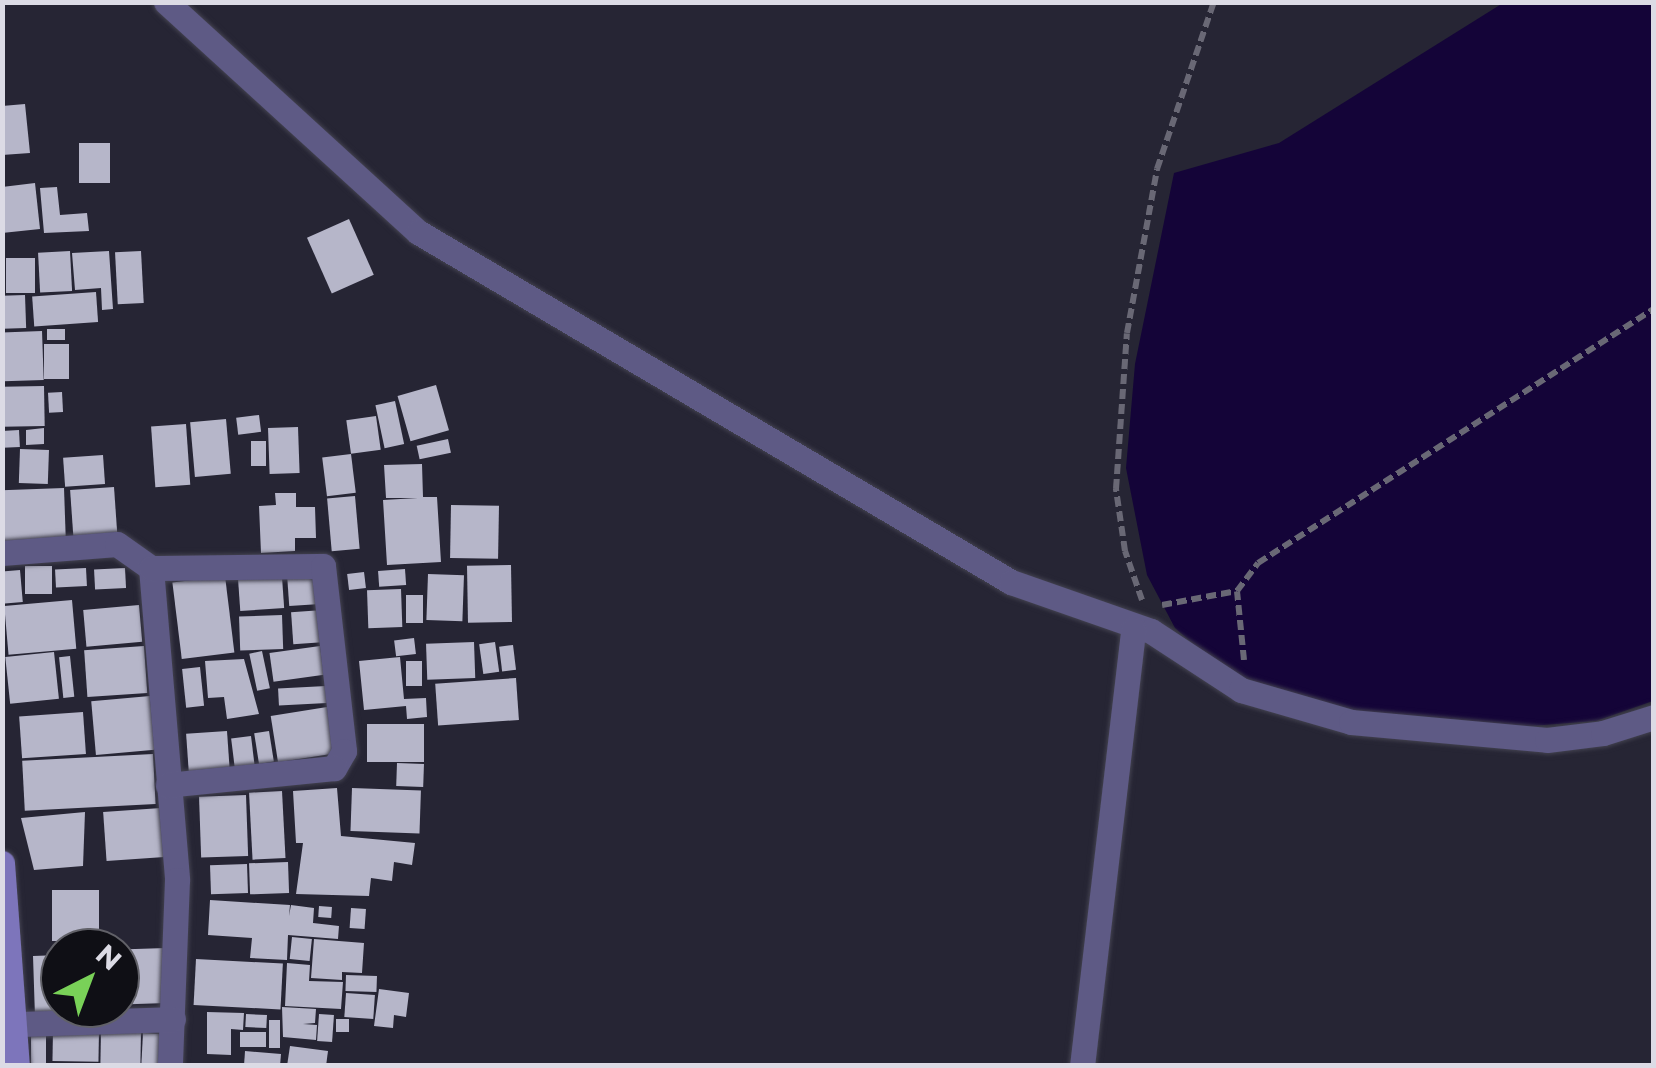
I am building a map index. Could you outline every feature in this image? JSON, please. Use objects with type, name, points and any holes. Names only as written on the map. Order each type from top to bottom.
[{"type":"main road","points":[[2,863],[18,1066]]},
{"type":"street","points":[[166,2],[418,232],[1011,582],[1134,630],[1151,632],[1241,690],[1351,722],[1497,740],[1603,734],[1654,717]]},
{"type":"street","points":[[2,553],[117,544],[151,568],[323,566],[344,751],[334,768],[168,785]]},
{"type":"street","points":[[151,568],[178,897],[170,1066]]},
{"type":"street","points":[[1082,1066],[1134,630]]},
{"type":"street","points":[[16,1024],[172,1019]]},
{"type":"path","points":[[1214,2],[1157,169],[1127,334],[1116,489],[1126,550],[1146,608],[1236,590],[1278,548],[1654,309]]},
{"type":"path","points":[[1236,590],[1247,676],[1241,690]]},
{"type":"shaded area","points":[[1503,3],[1653,3],[1653,701],[1596,721],[1516,727],[1353,713],[1265,691],[1216,664],[1175,628],[1147,575],[1126,468],[1135,364],[1174,173],[1279,143]]},
{"type":"building","points":[[25,104],[30,153],[2,155],[2,106]]},
{"type":"building","points":[[79,143],[110,143],[110,183],[79,183]]},
{"type":"building","points":[[35,183],[40,229],[2,233],[2,187]]},
{"type":"building","points":[[57,187],[60,215],[87,213],[89,231],[44,233],[40,188]]},
{"type":"building","points":[[349,219],[374,275],[332,293],[307,238]]},
{"type":"building","points":[[70,251],[72,291],[40,293],[38,253]]},
{"type":"building","points":[[109,251],[113,309],[102,310],[101,288],[75,290],[72,253]]},
{"type":"building","points":[[141,251],[144,303],[118,304],[115,252]]},
{"type":"building","points":[[6,258],[35,258],[35,293],[6,293]]},
{"type":"building","points":[[96,292],[98,322],[34,326],[32,296]]},
{"type":"building","points":[[25,295],[26,328],[3,329],[2,296]]},
{"type":"building","points":[[47,329],[65,329],[65,340],[47,340]]},
{"type":"building","points":[[42,331],[44,380],[4,381],[2,332]]},
{"type":"building","points":[[44,344],[69,344],[69,379],[44,379]]},
{"type":"building","points":[[436,385],[449,430],[411,441],[398,396]]},
{"type":"building","points":[[44,386],[45,426],[3,427],[2,387]]},
{"type":"building","points":[[62,392],[63,412],[49,413],[48,393]]},
{"type":"building","points":[[395,401],[404,444],[385,448],[375,405]]},
{"type":"building","points":[[259,415],[261,432],[238,435],[236,418]]},
{"type":"building","points":[[376,416],[381,450],[351,454],[346,420]]},
{"type":"building","points":[[226,419],[231,474],[195,477],[190,422]]},
{"type":"building","points":[[186,424],[190,485],[155,487],[151,426]]},
{"type":"building","points":[[298,427],[300,473],[270,474],[268,428]]},
{"type":"building","points":[[44,428],[44,444],[26,445],[26,430]]},
{"type":"building","points":[[19,430],[20,447],[3,448],[2,431]]},
{"type":"building","points":[[448,439],[451,453],[420,459],[417,446]]},
{"type":"building","points":[[251,441],[266,441],[266,466],[251,466]]},
{"type":"building","points":[[20,449],[49,450],[48,484],[19,483]]},
{"type":"building","points":[[351,454],[356,493],[327,496],[322,458]]},
{"type":"building","points":[[103,455],[105,484],[65,487],[63,458]]},
{"type":"building","points":[[422,464],[423,497],[437,497],[441,562],[387,565],[383,500],[418,498],[386,498],[384,465]]},
{"type":"building","points":[[114,487],[117,533],[73,536],[70,490]]},
{"type":"building","points":[[64,488],[66,540],[4,542],[2,490]]},
{"type":"building","points":[[275,493],[296,493],[296,507],[315,507],[316,538],[295,538],[295,551],[261,553],[259,506],[276,505]]},
{"type":"building","points":[[355,496],[360,549],[332,551],[327,498]]},
{"type":"building","points":[[451,505],[499,506],[498,559],[450,558]]},
{"type":"building","points":[[511,565],[512,622],[468,623],[467,566]]},
{"type":"building","points":[[25,566],[52,566],[52,594],[25,594]]},
{"type":"building","points":[[86,568],[87,586],[56,588],[55,570]]},
{"type":"building","points":[[125,568],[126,588],[95,590],[94,570]]},
{"type":"building","points":[[405,569],[406,585],[379,587],[378,571]]},
{"type":"building","points":[[20,570],[23,602],[5,603],[2,572]]},
{"type":"building","points":[[364,572],[366,588],[349,590],[347,574]]},
{"type":"building","points":[[318,573],[320,604],[289,606],[287,575]]},
{"type":"building","points":[[428,574],[464,575],[462,621],[426,620]]},
{"type":"building","points":[[225,576],[234,652],[182,659],[172,582]]},
{"type":"building","points":[[282,577],[284,608],[240,611],[238,580]]},
{"type":"building","points":[[401,589],[402,627],[368,628],[367,590]]},
{"type":"building","points":[[406,595],[423,595],[423,623],[406,623]]},
{"type":"building","points":[[72,600],[76,649],[9,655],[4,606]]},
{"type":"building","points":[[139,605],[142,642],[86,647],[83,610]]},
{"type":"building","points":[[323,610],[325,642],[293,644],[291,612]]},
{"type":"building","points":[[282,615],[283,649],[240,650],[239,617]]},
{"type":"building","points":[[414,638],[416,654],[396,656],[394,640]]},
{"type":"building","points":[[474,642],[475,678],[427,680],[426,644]]},
{"type":"building","points":[[495,642],[499,672],[483,674],[479,644]]},
{"type":"building","points":[[513,645],[516,670],[502,672],[499,647]]},
{"type":"building","points":[[144,646],[147,693],[87,697],[84,650]]},
{"type":"building","points":[[320,646],[324,675],[274,682],[269,653]]},
{"type":"building","points":[[262,651],[270,688],[257,691],[249,654]]},
{"type":"building","points":[[54,652],[59,699],[10,704],[5,657]]},
{"type":"building","points":[[70,656],[74,697],[63,698],[59,657]]},
{"type":"building","points":[[400,657],[404,699],[426,698],[427,717],[407,719],[406,706],[364,710],[359,661]]},
{"type":"building","points":[[244,659],[259,714],[227,719],[224,697],[208,698],[205,661]]},
{"type":"building","points":[[406,661],[422,661],[422,686],[406,686]]},
{"type":"building","points":[[200,667],[204,706],[186,708],[182,669]]},
{"type":"building","points":[[516,678],[519,720],[438,726],[435,684]]},
{"type":"building","points":[[326,686],[327,703],[279,705],[278,689]]},
{"type":"building","points":[[150,696],[155,750],[96,755],[91,701]]},
{"type":"building","points":[[327,707],[334,753],[278,762],[271,716]]},
{"type":"building","points":[[83,712],[86,754],[22,758],[19,716]]},
{"type":"building","points":[[367,724],[424,724],[424,762],[367,762]]},
{"type":"building","points":[[227,731],[230,770],[189,773],[186,734]]},
{"type":"building","points":[[269,731],[274,762],[259,764],[254,733]]},
{"type":"building","points":[[251,736],[255,771],[235,773],[231,738]]},
{"type":"building","points":[[153,754],[156,804],[25,811],[22,761]]},
{"type":"building","points":[[397,763],[424,764],[423,787],[396,786]]},
{"type":"building","points":[[337,788],[341,836],[415,843],[412,865],[394,862],[392,881],[371,878],[369,896],[296,894],[303,843],[296,843],[293,791]]},
{"type":"building","points":[[352,788],[421,790],[419,833],[350,831]]},
{"type":"building","points":[[282,791],[286,858],[253,860],[249,793]]},
{"type":"building","points":[[246,795],[248,856],[201,858],[199,797]]},
{"type":"building","points":[[161,808],[164,857],[107,861],[103,812]]},
{"type":"building","points":[[85,812],[83,866],[34,870],[21,818]]},
{"type":"building","points":[[288,862],[289,893],[250,894],[249,863]]},
{"type":"building","points":[[247,864],[248,893],[211,894],[210,865]]},
{"type":"building","points":[[52,890],[99,890],[99,928],[52,928]]},
{"type":"building","points":[[210,900],[290,905],[289,916],[291,905],[314,908],[313,923],[339,926],[338,939],[288,935],[287,960],[250,958],[252,938],[208,935]]},
{"type":"building","points":[[319,906],[332,907],[331,918],[318,917]]},
{"type":"building","points":[[351,908],[366,909],[365,929],[350,928]]},
{"type":"building","points":[[292,937],[312,939],[310,961],[290,959]]},
{"type":"building","points":[[314,939],[364,943],[362,973],[342,972],[342,980],[311,978]]},
{"type":"building","points":[[166,948],[168,1003],[140,1004],[140,949]]},
{"type":"building","points":[[33,956],[40,956],[40,1017],[35,1017]]},
{"type":"building","points":[[196,959],[283,964],[280,1009],[194,1005]]},
{"type":"building","points":[[287,963],[310,965],[309,981],[343,982],[341,1009],[285,1006]]},
{"type":"building","points":[[346,975],[377,976],[376,992],[345,991]]},
{"type":"building","points":[[379,989],[409,993],[406,1017],[394,1015],[393,1028],[374,1026]]},
{"type":"building","points":[[346,993],[375,995],[373,1019],[344,1017]]},
{"type":"building","points":[[282,1007],[316,1009],[315,1023],[303,1024],[317,1025],[316,1040],[283,1037]]},
{"type":"building","points":[[207,1012],[244,1013],[243,1030],[231,1029],[231,1055],[207,1054]]},
{"type":"building","points":[[246,1014],[267,1015],[266,1028],[245,1027]]},
{"type":"building","points":[[319,1014],[334,1015],[332,1042],[317,1041]]},
{"type":"building","points":[[336,1019],[349,1019],[349,1032],[336,1032]]},
{"type":"building","points":[[269,1020],[280,1020],[280,1048],[269,1048]]},
{"type":"building","points":[[53,1030],[99,1031],[98,1062],[52,1061]]},
{"type":"building","points":[[101,1030],[141,1031],[140,1066],[100,1066]]},
{"type":"building","points":[[31,1032],[46,1032],[46,1065],[31,1065]]},
{"type":"building","points":[[240,1032],[266,1032],[266,1047],[240,1047]]},
{"type":"building","points":[[143,1033],[162,1034],[160,1066],[141,1066]]},
{"type":"building","points":[[290,1046],[328,1051],[326,1066],[287,1066]]},
{"type":"building","points":[[245,1051],[281,1054],[280,1066],[244,1066]]}]
